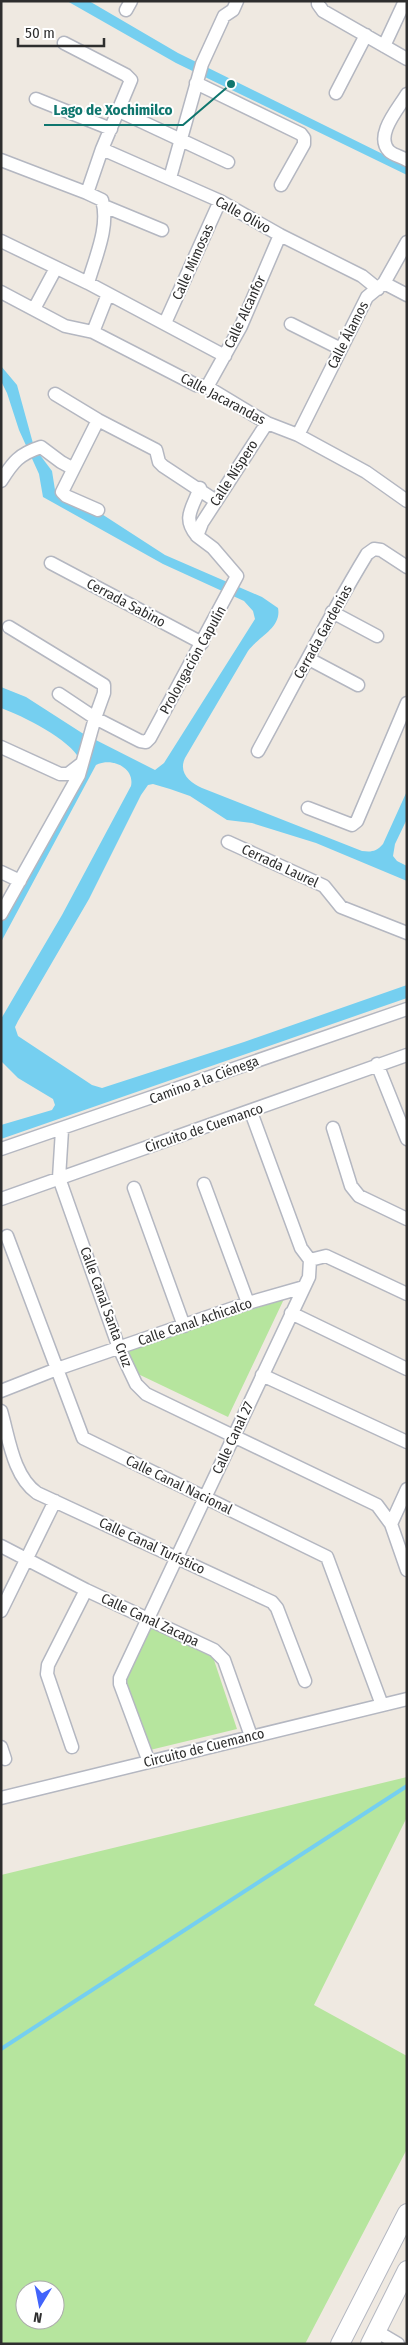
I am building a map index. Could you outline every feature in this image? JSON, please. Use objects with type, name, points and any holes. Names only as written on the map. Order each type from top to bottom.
[{"type":"main road","points":[[340,2344],[407,2213]]},
{"type":"main road","points":[[373,2337],[407,2270]]},
{"type":"street","points":[[170,178],[182,141],[202,64],[224,16],[233,10],[237,1]]},
{"type":"street","points":[[318,1],[323,11],[407,59]]},
{"type":"street","points":[[384,46],[405,1]]},
{"type":"street","points":[[336,92],[366,35]]},
{"type":"street","points":[[64,43],[126,75],[131,80],[120,111],[102,149],[87,193]]},
{"type":"street","points":[[197,81],[301,134],[304,138],[304,144],[281,185]]},
{"type":"street","points":[[407,94],[384,134],[384,142],[389,152],[407,160]]},
{"type":"street","points":[[36,100],[111,129]]},
{"type":"street","points":[[120,111],[228,162]]},
{"type":"street","name":"Calle Olivo","points":[[102,149],[170,178],[381,286],[407,295]]},
{"type":"street","points":[[1,160],[102,200],[104,206],[100,241],[88,283]]},
{"type":"street","name":"Calle Mimosas","points":[[165,323],[220,202]]},
{"type":"street","points":[[104,206],[162,230]]},
{"type":"street","name":"Calle Alcanfor","points":[[207,387],[225,356],[280,235]]},
{"type":"street","points":[[1,242],[88,283],[225,356]]},
{"type":"street","name":"Calle Álamos","points":[[298,435],[367,297],[381,286],[407,242]]},
{"type":"street","points":[[34,309],[56,268]]},
{"type":"street","name":"Calle Jacarandas","points":[[1,292],[65,326],[93,332],[196,385],[207,387],[267,423],[298,435],[366,472],[407,501]]},
{"type":"street","points":[[93,332],[108,294]]},
{"type":"street","points":[[291,324],[341,349]]},
{"type":"street","points":[[55,394],[98,420],[156,450],[159,462],[163,466],[200,488],[216,501]]},
{"type":"street","points":[[98,420],[72,468],[62,492],[66,496],[98,510]]},
{"type":"street","name":"Calle Níspero","points":[[197,536],[202,523],[267,423]]},
{"type":"street","points":[[1,481],[10,467],[25,452],[41,447],[72,468]]},
{"type":"street","points":[[197,536],[189,526],[189,518],[200,488]]},
{"type":"street","name":"Prolongación Capulín","points":[[95,718],[140,741],[146,742],[150,738],[225,603],[237,576],[223,558],[197,536]]},
{"type":"street","name":"Cerrada Gardenias","points":[[258,751],[309,659],[332,612],[367,554],[374,549],[381,550],[407,567]]},
{"type":"street","name":"Cerrada Sabino","points":[[50,563],[202,643]]},
{"type":"street","points":[[332,612],[377,636]]},
{"type":"street","points":[[1,914],[78,775],[104,693],[104,685],[9,627]]},
{"type":"street","points":[[309,659],[358,685]]},
{"type":"street","points":[[59,694],[95,718]]},
{"type":"street","points":[[308,808],[344,824],[352,825],[357,821],[407,703]]},
{"type":"street","points":[[1,748],[60,774],[68,774],[82,762]]},
{"type":"street","name":"Cerrada Laurel","points":[[228,842],[324,886],[341,907],[407,933]]},
{"type":"street","points":[[1,872],[20,881]]},
{"type":"street","name":"Camino a la Ciénega","points":[[1,1149],[62,1130],[407,1009]]},
{"type":"street","name":"Circuito de Cuemanco","points":[[1,1200],[251,1112],[377,1064],[407,1055]]},
{"type":"street","points":[[377,1064],[407,1140]]},
{"type":"street","points":[[251,1112],[301,1248],[310,1260],[326,1256],[407,1294]]},
{"type":"street","points":[[333,1128],[351,1186],[359,1196],[407,1219]]},
{"type":"street","points":[[59,1178],[62,1130]]},
{"type":"street","name":"Calle Canal Santa Cruz","points":[[59,1178],[120,1348],[136,1384],[146,1394],[377,1505],[391,1524],[407,1570]]},
{"type":"street","points":[[204,1184],[248,1303]]},
{"type":"street","points":[[134,1188],[184,1326]]},
{"type":"street","name":"Calle Canal Nacional","points":[[7,1236],[83,1438],[327,1557],[382,1705]]},
{"type":"street","name":"Calle Canal 27","points":[[149,1762],[120,1684],[120,1678],[147,1617],[309,1277],[310,1260]]},
{"type":"street","name":"Calle Canal Achicalco","points":[[1,1391],[57,1369],[248,1303],[304,1286]]},
{"type":"street","points":[[292,1313],[407,1369]]},
{"type":"street","points":[[262,1375],[407,1442]]},
{"type":"street","name":"Calle Canal Turístico","points":[[1,1411],[20,1474],[26,1485],[55,1501],[272,1602],[277,1608],[305,1681]]},
{"type":"street","points":[[391,1524],[407,1489]]},
{"type":"street","points":[[1,1611],[55,1501]]},
{"type":"street","name":"Calle Canal Zacapa","points":[[1,1546],[86,1590],[147,1617],[220,1654],[250,1736]]},
{"type":"street","points":[[72,1747],[47,1674],[48,1665],[86,1590]]},
{"type":"street","name":"Circuito de Cuemanco","points":[[1,1798],[407,1699]]},
{"type":"street","points":[[373,2337],[398,2344]]},
{"type":"green space","points":[[284,1299],[228,1417],[138,1374],[128,1350]]},
{"type":"green space","points":[[147,1624],[213,1657],[237,1729],[150,1750],[124,1676]]},
{"type":"green space","points":[[407,1777],[407,1817],[314,2005],[407,2056],[407,2149],[305,2344],[1,2344],[1,1875]]},
{"type":"water","points":[[67,1],[89,1],[178,53],[407,166],[407,175],[176,63]]},
{"type":"water","points":[[1,366],[17,385],[34,447],[52,471],[55,490],[94,509],[165,555],[262,597],[278,608],[278,615],[273,627],[248,651],[185,758],[183,768],[186,777],[202,788],[362,851],[376,850],[383,844],[407,791],[407,819],[395,844],[393,856],[397,861],[407,866],[407,881],[316,843],[252,823],[227,820],[190,796],[153,784],[148,785],[141,795],[89,899],[18,1021],[15,1027],[18,1036],[92,1085],[102,1088],[244,1042],[407,985],[407,998],[1,1139],[1,1125],[52,1110],[55,1105],[53,1099],[18,1078],[1,1061],[1,1019],[62,915],[131,786],[131,780],[126,769],[115,763],[109,762],[96,765],[1,942],[1,907],[80,760],[67,744],[56,736],[33,722],[1,708],[1,687],[26,697],[82,733],[155,770],[164,763],[255,619],[253,611],[244,601],[163,564],[43,497],[39,474],[19,430],[1,381]]},
{"type":"waterway","points":[[1,2049],[407,1786]]},
{"type":"place","name":"Lago de Xochimilco","points":[[231,84]]}]
